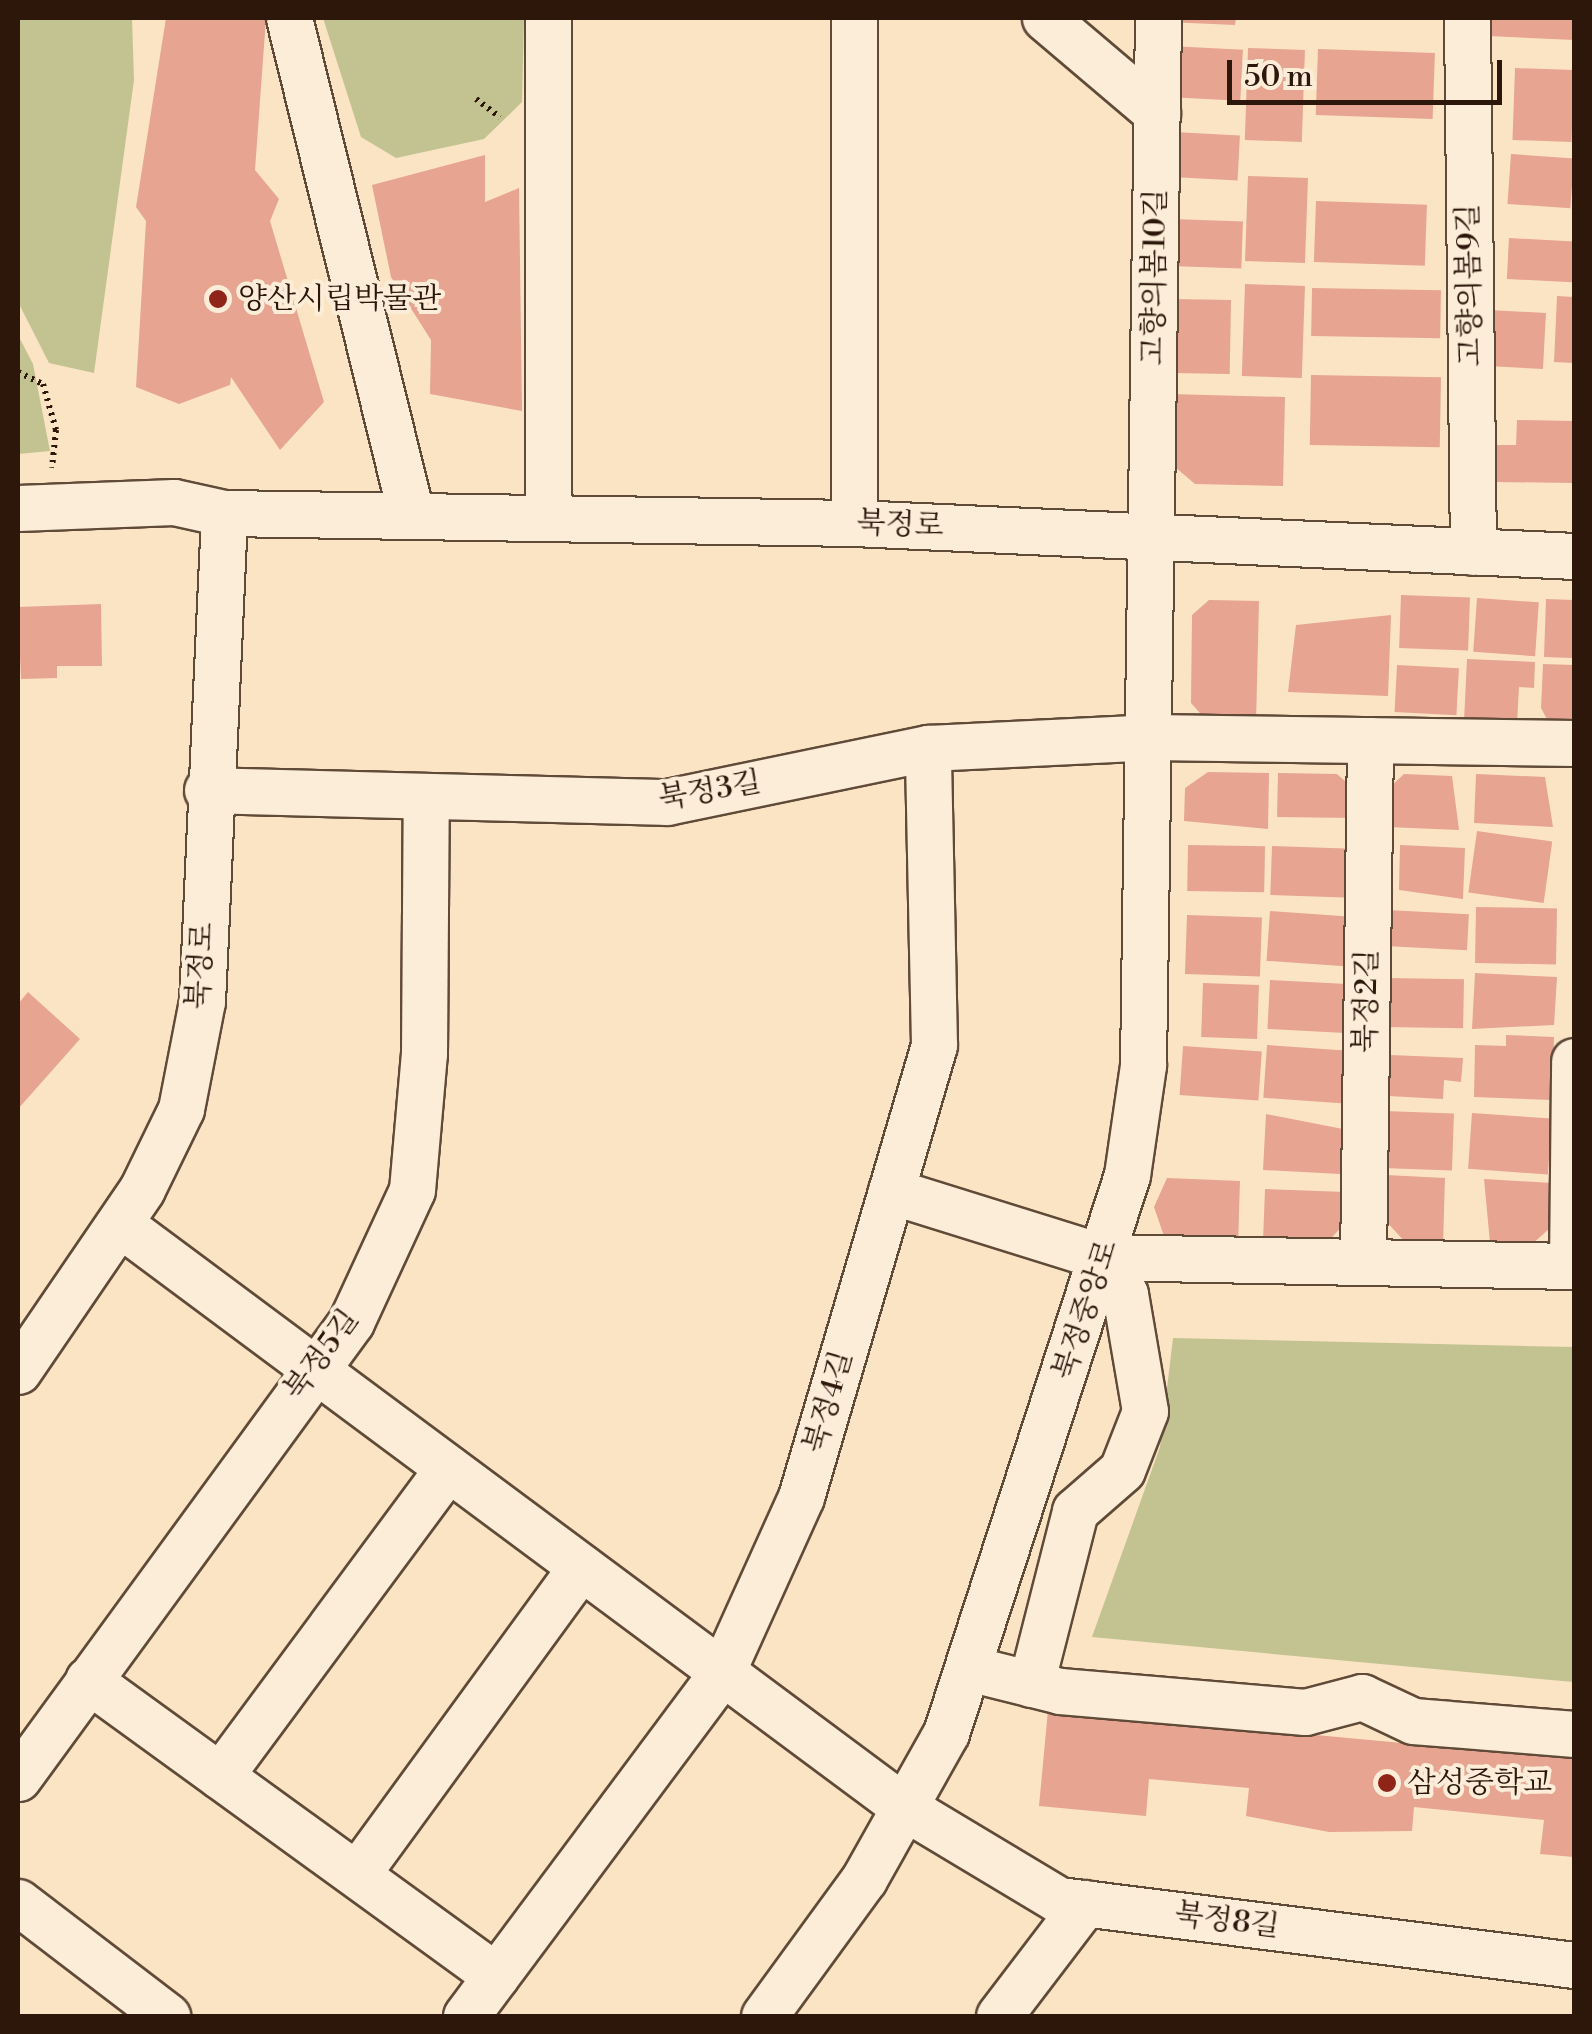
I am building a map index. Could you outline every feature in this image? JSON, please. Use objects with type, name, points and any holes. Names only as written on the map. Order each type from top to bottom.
[{"type":"street","points":[[289,18],[411,514]]},
{"type":"street","points":[[548,18],[548,518]]},
{"type":"street","points":[[854,18],[854,523]]},
{"type":"street","points":[[1046,18],[1157,113]]},
{"type":"street","name":"고향의봄10길","points":[[1152,536],[1158,18]]},
{"type":"street","name":"고향의봄9길","points":[[1467,18],[1473,552]]},
{"type":"street","name":"북정로","points":[[37,506],[174,502],[224,513],[854,523],[1574,556]]},
{"type":"street","name":"북정로","points":[[18,1371],[120,1224],[181,1109],[202,1001],[207,790],[224,513]]},
{"type":"street","name":"북정중앙로","points":[[764,2016],[904,1807],[968,1668],[1103,1257],[1143,1066],[1152,536]]},
{"type":"street","points":[[1150,737],[1574,743]]},
{"type":"street","name":"북정3길","points":[[207,790],[667,802],[928,748],[1150,737]]},
{"type":"street","name":"북정2길","points":[[1363,1262],[1370,740]]},
{"type":"street","name":"북정4길","points":[[466,2016],[722,1672],[800,1497],[934,1045],[928,748]]},
{"type":"street","name":"북정5길","points":[[18,1778],[313,1368],[352,1322],[412,1190],[424,1054],[426,798]]},
{"type":"street","points":[[891,1190],[1103,1257],[1574,1266],[1574,1061]]},
{"type":"street","name":"북정8길","points":[[120,1224],[904,1807],[1059,1900],[1574,1965]]},
{"type":"street","points":[[1031,1684],[1075,1511],[1122,1470],[1146,1411],[1125,1294],[1103,1257]]},
{"type":"street","points":[[220,1776],[448,1468]]},
{"type":"street","points":[[357,1874],[581,1568]]},
{"type":"street","points":[[968,1668],[1031,1684],[1305,1712],[1362,1697],[1413,1721],[1574,1734]]},
{"type":"street","points":[[88,1680],[496,1976]]},
{"type":"street","points":[[18,1902],[167,2016]]},
{"type":"street","points":[[999,2016],[1084,1903]]},
{"type":"path","points":[[476,99],[500,117]]},
{"type":"path","points":[[18,372],[42,384],[47,400],[37,506]]},
{"type":"shaded area","points":[[18,18],[132,18],[134,80],[94,373],[49,363],[18,302]]},
{"type":"shaded area","points":[[323,18],[524,18],[522,102],[484,139],[396,158],[361,137]]},
{"type":"shaded area","points":[[18,335],[33,364],[50,451],[18,454]]},
{"type":"shaded area","points":[[1173,1338],[1574,1347],[1573,1682],[1092,1637],[1160,1447]]},
{"type":"building","name":"양산시립박물관","points":[[166,18],[266,18],[255,170],[279,199],[270,221],[324,402],[280,450],[231,377],[230,385],[179,404],[136,387],[146,221],[136,207]]},
{"type":"building","points":[[1167,18],[1236,18],[1235,25],[1167,22]]},
{"type":"building","points":[[1489,18],[1574,18],[1574,40],[1488,36]]},
{"type":"building","points":[[1170,46],[1243,50],[1240,101],[1167,97]]},
{"type":"building","points":[[1248,48],[1305,50],[1302,142],[1245,140]]},
{"type":"building","points":[[1318,49],[1435,53],[1433,119],[1316,115]]},
{"type":"building","points":[[1515,68],[1574,70],[1571,142],[1512,140]]},
{"type":"building","points":[[1174,132],[1240,135],[1238,180],[1172,177]]},
{"type":"building","points":[[1511,154],[1574,158],[1570,208],[1508,204]]},
{"type":"building","points":[[485,155],[485,202],[519,188],[522,411],[430,394],[431,340],[391,277],[372,185]]},
{"type":"building","points":[[1248,176],[1308,178],[1305,263],[1245,261]]},
{"type":"building","points":[[1316,201],[1427,205],[1425,266],[1314,262]]},
{"type":"building","points":[[1172,219],[1243,221],[1241,268],[1170,266]]},
{"type":"building","points":[[1509,238],[1574,241],[1572,282],[1507,279]]},
{"type":"building","points":[[1245,284],[1305,286],[1302,378],[1242,376]]},
{"type":"building","points":[[1312,288],[1441,290],[1440,338],[1311,336]]},
{"type":"building","points":[[1557,296],[1574,297],[1574,363],[1554,362]]},
{"type":"building","points":[[1173,299],[1231,300],[1230,374],[1172,373]]},
{"type":"building","points":[[1489,310],[1546,313],[1543,369],[1486,366]]},
{"type":"building","points":[[1311,375],[1441,377],[1440,447],[1310,445]]},
{"type":"building","points":[[1170,394],[1285,397],[1283,486],[1195,484],[1168,461]]},
{"type":"building","points":[[1517,420],[1574,421],[1574,483],[1496,482],[1496,445],[1516,445]]},
{"type":"building","points":[[1401,595],[1470,597],[1468,650],[1399,648]]},
{"type":"building","points":[[1477,598],[1539,602],[1535,656],[1473,652]]},
{"type":"building","points":[[1546,599],[1574,600],[1572,658],[1544,657]]},
{"type":"building","points":[[1209,600],[1259,601],[1256,722],[1206,720],[1191,703],[1192,615]]},
{"type":"building","points":[[101,604],[102,666],[57,666],[57,678],[21,679],[18,607]]},
{"type":"building","points":[[1391,615],[1388,696],[1288,692],[1296,625]]},
{"type":"building","points":[[1467,659],[1535,662],[1534,688],[1519,687],[1517,724],[1464,721]]},
{"type":"building","points":[[1543,664],[1574,665],[1574,725],[1549,723],[1541,708]]},
{"type":"building","points":[[1397,665],[1459,668],[1456,715],[1395,712]]},
{"type":"building","points":[[1208,772],[1269,773],[1268,829],[1184,821],[1185,788]]},
{"type":"building","points":[[1278,773],[1337,774],[1354,789],[1353,818],[1277,817]]},
{"type":"building","points":[[1404,774],[1452,776],[1459,830],[1387,827],[1389,788]]},
{"type":"building","points":[[1476,774],[1545,777],[1553,827],[1474,823]]},
{"type":"building","points":[[1477,831],[1552,842],[1544,903],[1468,892]]},
{"type":"building","points":[[1188,845],[1265,846],[1264,892],[1187,891]]},
{"type":"building","points":[[1400,845],[1465,848],[1463,899],[1399,890]]},
{"type":"building","points":[[1272,846],[1353,849],[1351,898],[1270,895]]},
{"type":"building","points":[[1476,907],[1557,908],[1556,964],[1475,963]]},
{"type":"building","points":[[1387,910],[1469,914],[1467,950],[1385,946]]},
{"type":"building","points":[[1270,911],[1352,917],[1348,967],[1267,961]]},
{"type":"building","points":[[1187,915],[1262,918],[1260,977],[1185,974]]},
{"type":"building","points":[[1475,973],[1557,977],[1554,1025],[1472,1029]]},
{"type":"building","points":[[1386,978],[1464,979],[1463,1028],[1385,1027]]},
{"type":"building","points":[[1270,980],[1352,984],[1349,1033],[1267,1029]]},
{"type":"building","points":[[1203,983],[1259,985],[1257,1039],[1201,1037]]},
{"type":"building","points":[[28,992],[80,1039],[18,1109],[18,1004]]},
{"type":"building","points":[[1506,1035],[1554,1037],[1552,1100],[1474,1097],[1475,1045],[1506,1046]]},
{"type":"building","points":[[1267,1045],[1345,1050],[1341,1103],[1263,1098]]},
{"type":"building","points":[[1183,1046],[1262,1052],[1258,1100],[1180,1095]]},
{"type":"building","points":[[1390,1055],[1463,1058],[1461,1082],[1444,1080],[1443,1099],[1388,1096]]},
{"type":"building","points":[[1384,1111],[1454,1113],[1452,1170],[1382,1168]]},
{"type":"building","points":[[1472,1113],[1552,1119],[1548,1174],[1468,1169]]},
{"type":"building","points":[[1266,1114],[1343,1129],[1340,1174],[1263,1170]]},
{"type":"building","points":[[1386,1175],[1445,1178],[1443,1244],[1405,1242],[1385,1220]]},
{"type":"building","points":[[1167,1178],[1240,1181],[1238,1244],[1166,1242],[1154,1207]]},
{"type":"building","points":[[1484,1179],[1552,1183],[1549,1229],[1530,1246],[1490,1243]]},
{"type":"building","points":[[1265,1189],[1345,1192],[1343,1225],[1327,1243],[1263,1241]]},
{"type":"building","name":"삼성중학교","points":[[1048,1710],[1574,1759],[1574,1857],[1540,1854],[1544,1820],[1414,1807],[1412,1831],[1329,1832],[1246,1816],[1249,1788],[1149,1779],[1146,1816],[1039,1806]]},
{"type":"place","name":"양산시립박물관","points":[[218,299]]},
{"type":"place","name":"삼성중학교","points":[[1387,1783]]}]
